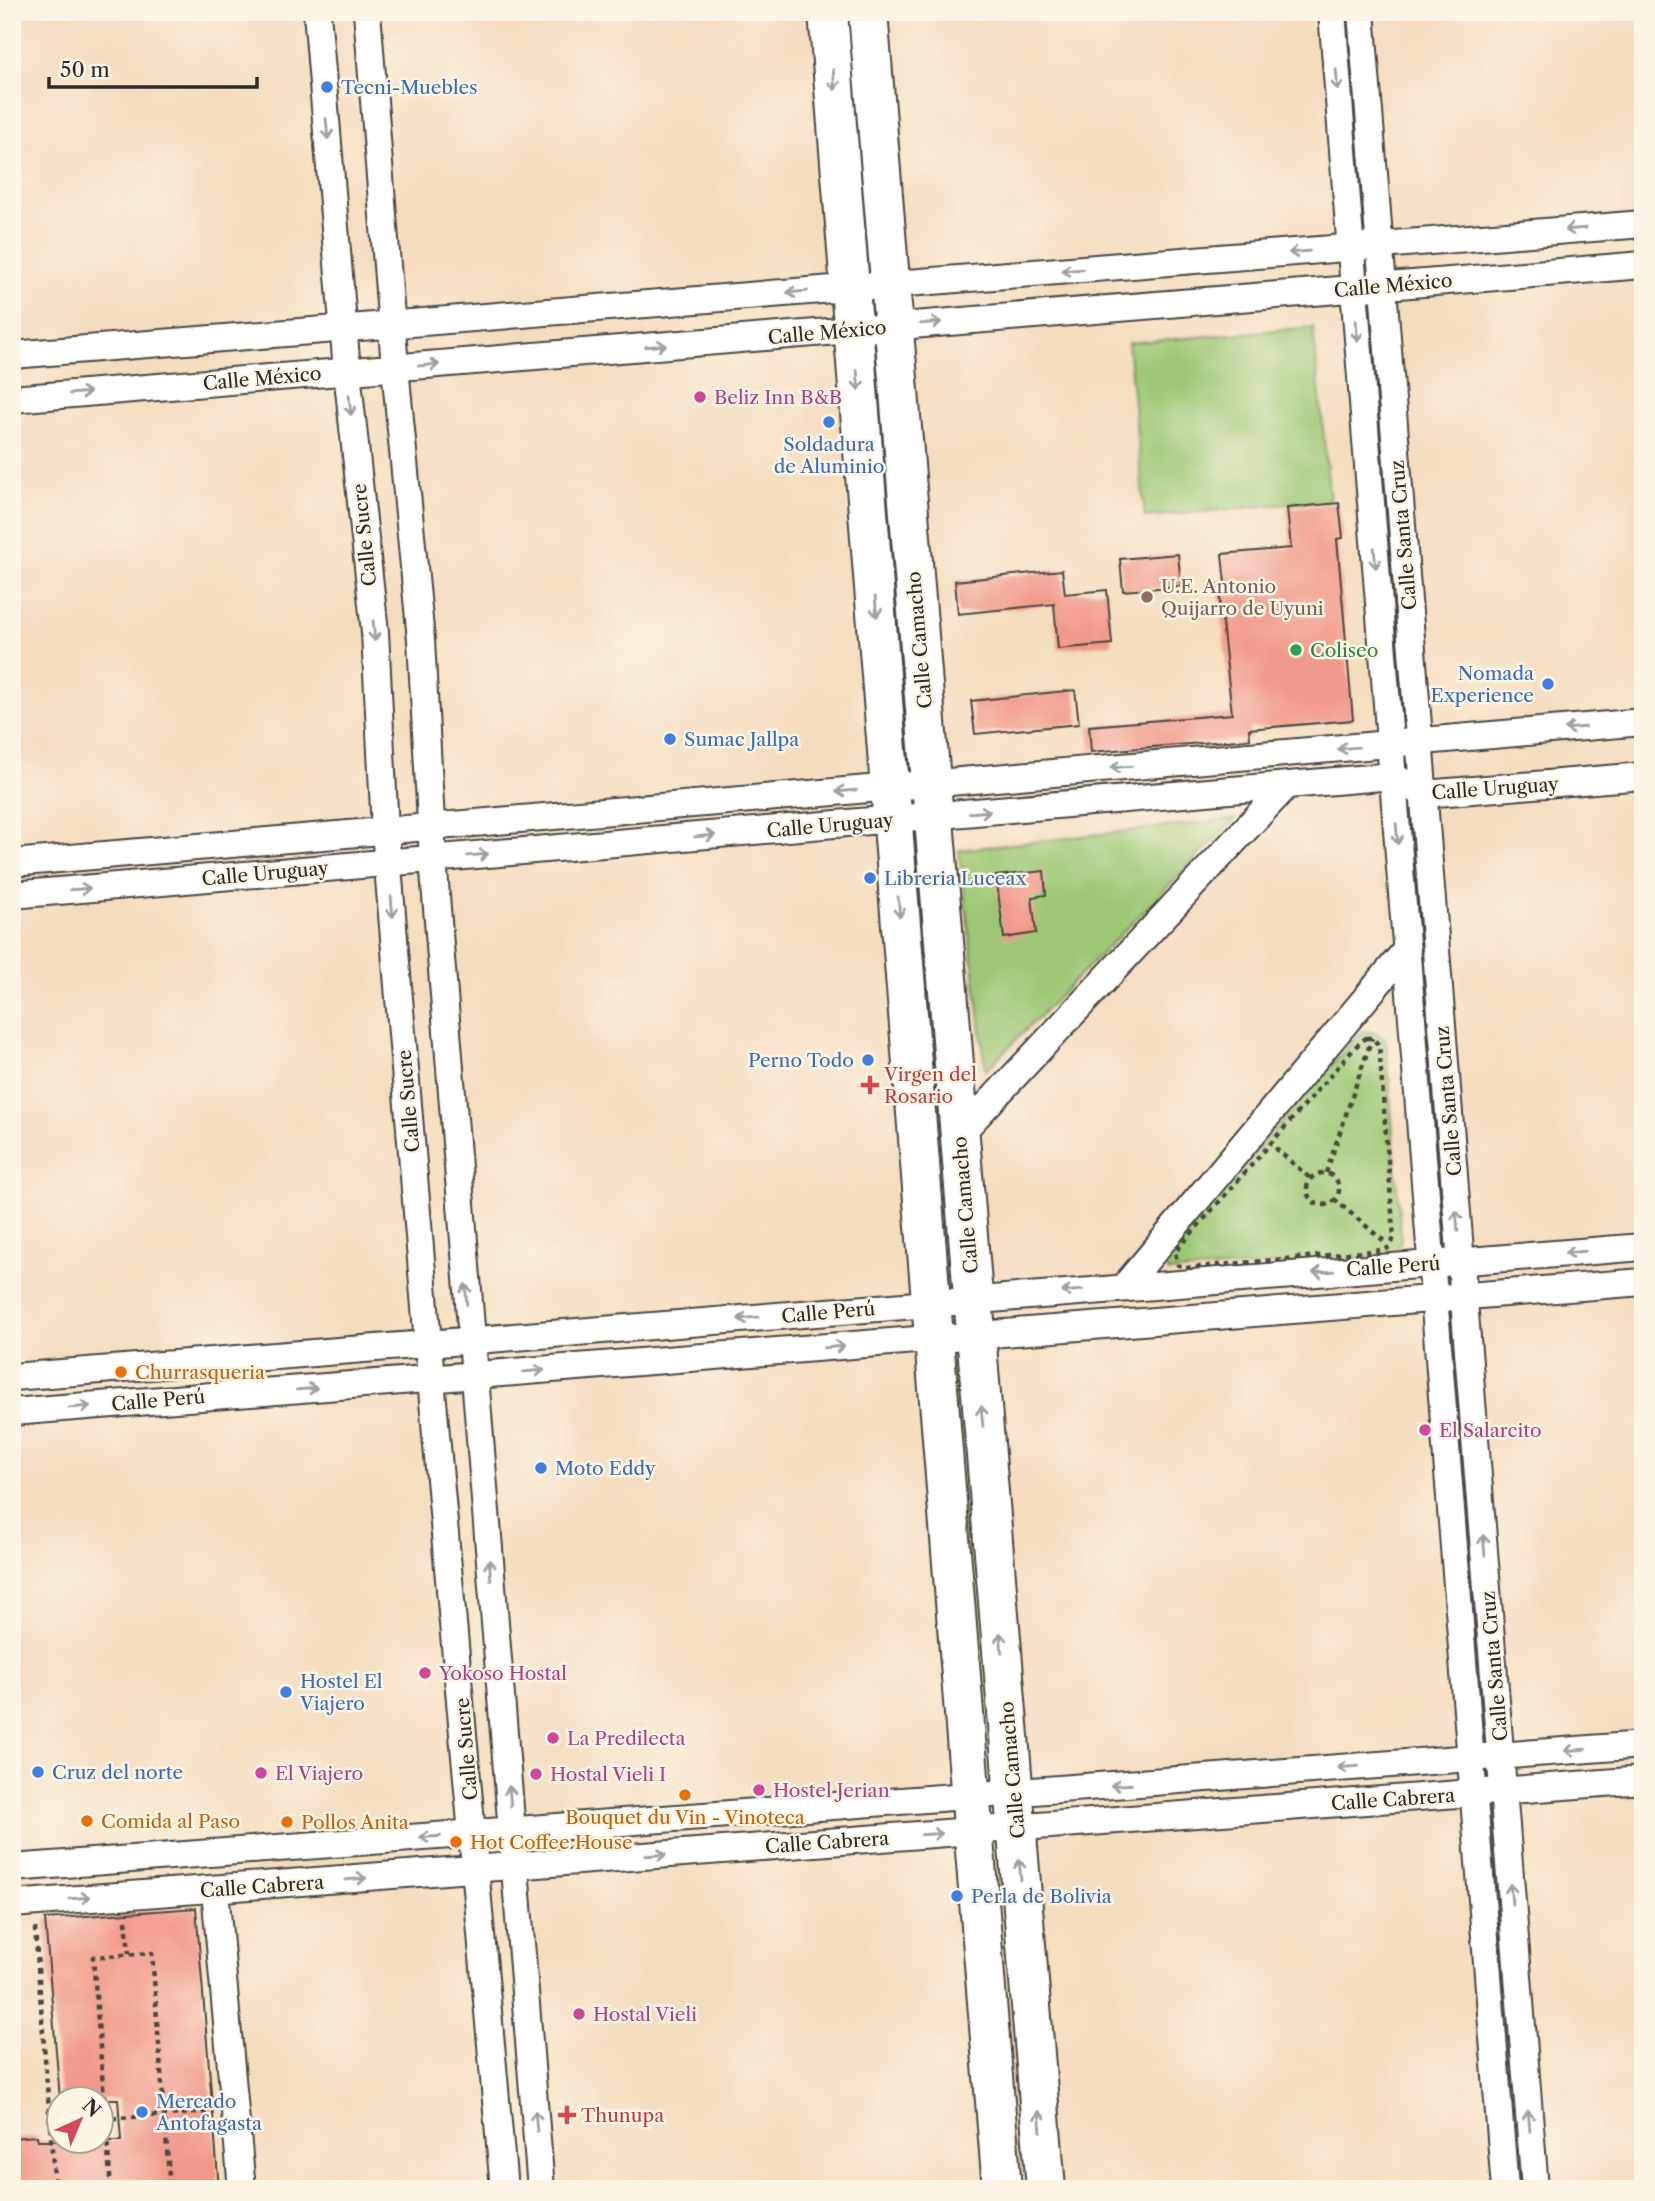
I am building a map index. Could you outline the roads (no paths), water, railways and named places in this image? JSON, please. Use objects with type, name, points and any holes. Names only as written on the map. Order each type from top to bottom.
[{"type":"highway","name":"Calle Camacho","points":[[828,12],[1002,2189]]},
{"type":"highway","name":"Calle Camacho","points":[[867,12],[1046,2189]]},
{"type":"street","name":"Calle Sucre","points":[[317,12],[347,371],[375,632],[385,831],[504,2189]]},
{"type":"street","name":"Calle Sucre","points":[[367,12],[391,325],[421,640],[430,827],[541,2189]]},
{"type":"street","name":"Calle Santa Cruz","points":[[1332,12],[1505,2189]]},
{"type":"street","name":"Calle Santa Cruz","points":[[1361,12],[1535,2189]]},
{"type":"street","points":[[12,355],[1643,224]]},
{"type":"street","name":"Calle México","points":[[12,399],[1643,265]]},
{"type":"street","name":"Calle Uruguay","points":[[932,800],[1390,744],[1643,722]]},
{"type":"street","name":"Calle Uruguay","points":[[12,863],[430,827],[932,800],[1285,787],[1393,776],[1424,794],[1643,776]]},
{"type":"street","points":[[959,1135],[1285,787]]},
{"type":"street","name":"Calle Uruguay","points":[[12,895],[433,859],[891,803]]},
{"type":"street","points":[[1124,1287],[1407,949]]},
{"type":"street","name":"Calle Perú","points":[[12,1412],[473,1375],[974,1318],[1124,1287],[1643,1247]]},
{"type":"street","name":"Calle Perú","points":[[12,1377],[470,1340],[1434,1299],[1643,1282]]},
{"type":"street","name":"Calle Cabrera","points":[[23,1903],[515,1866],[1471,1758],[1643,1745]]},
{"type":"street","name":"Calle Cabrera","points":[[12,1868],[513,1830],[1474,1793],[1643,1780]]},
{"type":"street","points":[[215,1890],[242,2189]]},
{"type":"place","name":"Tecni-Muebles","points":[[327,87]]},
{"type":"place","name":"Beliz Inn B&B","points":[[700,397]]},
{"type":"place","name":"Soldadura de Aluminio","points":[[829,422]]},
{"type":"place","name":"U.E. Antonio Quijarro de Uyuni","points":[[1147,597]]},
{"type":"place","name":"Coliseo","points":[[1296,650]]},
{"type":"place","name":"Nomada Experience","points":[[1548,684]]},
{"type":"place","name":"Sumac Jallpa","points":[[670,739]]},
{"type":"place","name":"Libreria Luceax","points":[[870,878]]},
{"type":"place","name":"Perno Todo","points":[[868,1060]]},
{"type":"place","name":"Virgen del Rosario","points":[[870,1085]]},
{"type":"place","name":"Churrasqueria","points":[[121,1372]]},
{"type":"place","name":"El Salarcito","points":[[1425,1430]]},
{"type":"place","name":"Moto Eddy","points":[[541,1468]]},
{"type":"place","name":"Yokoso Hostal","points":[[425,1673]]},
{"type":"place","name":"Hostel El Viajero","points":[[286,1692]]},
{"type":"place","name":"La Predilecta","points":[[553,1738]]},
{"type":"place","name":"Cruz del norte","points":[[38,1772]]},
{"type":"place","name":"El Viajero","points":[[261,1773]]},
{"type":"place","name":"Hostal Vieli I","points":[[536,1774]]},
{"type":"place","name":"Hostel Jerian","points":[[759,1790]]},
{"type":"place","name":"Bouquet du Vin - Vinoteca","points":[[685,1795]]},
{"type":"place","name":"Comida al Paso","points":[[87,1821]]},
{"type":"place","name":"Pollos Anita","points":[[287,1822]]},
{"type":"place","name":"Hot Coffee House","points":[[456,1842]]},
{"type":"place","name":"Perla de Bolivia","points":[[957,1896]]},
{"type":"place","name":"Hostal Vieli","points":[[579,2014]]},
{"type":"place","name":"Mercado Antofagasta","points":[[142,2112]]},
{"type":"place","name":"Thunupa","points":[[567,2115]]}]
